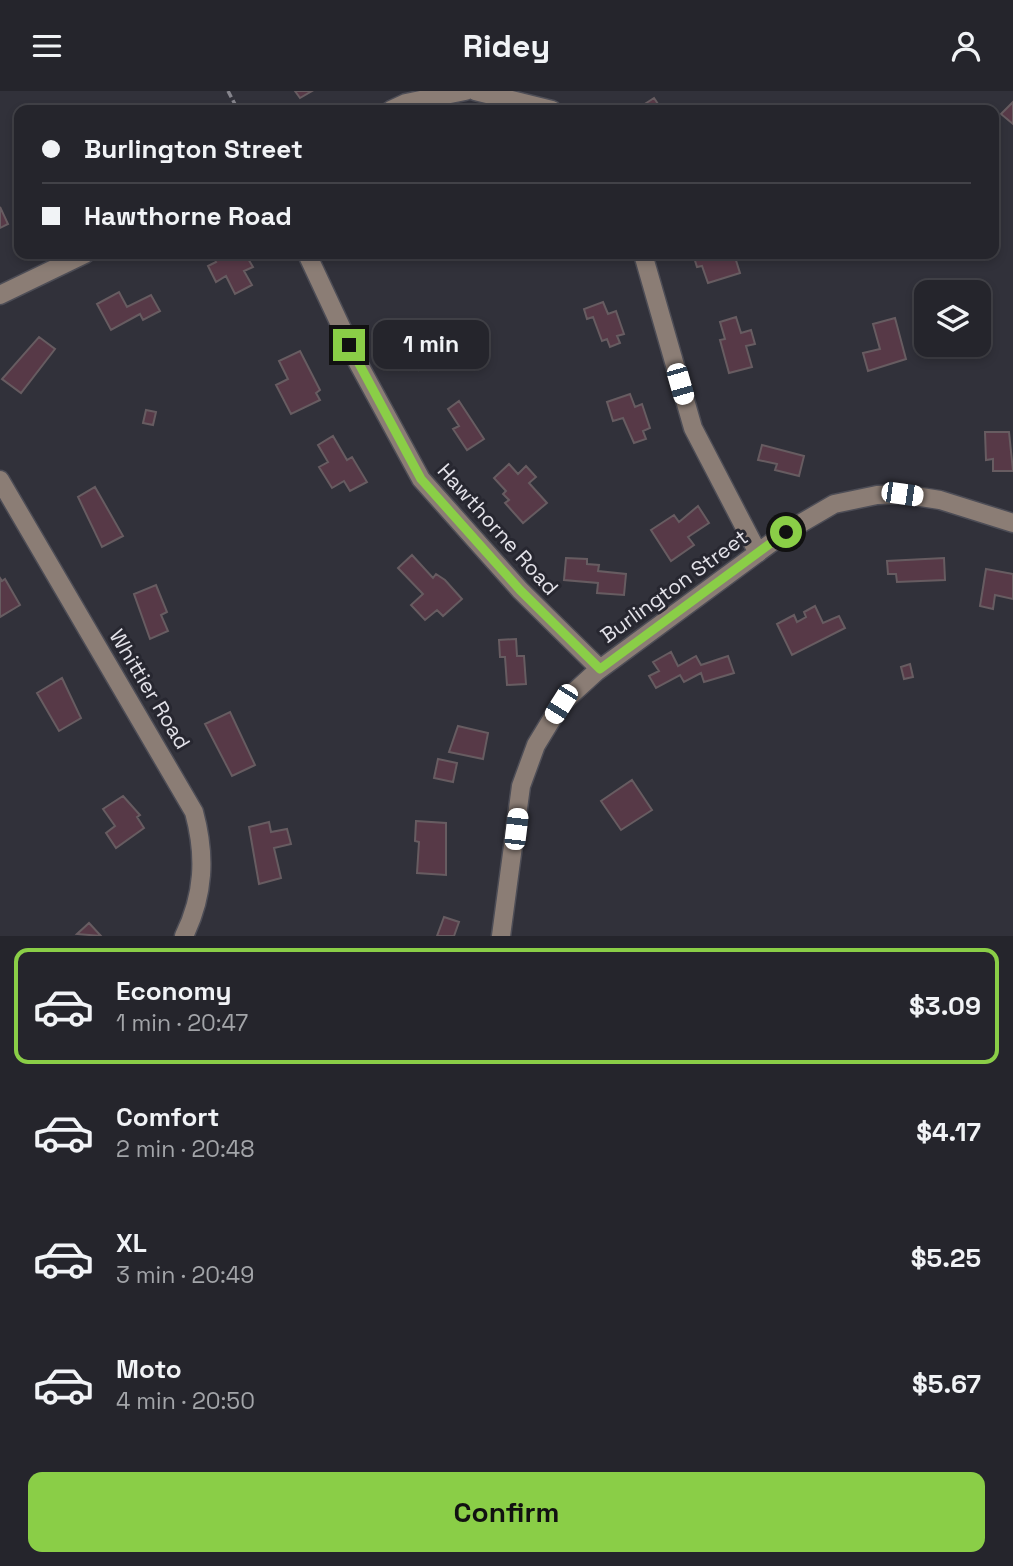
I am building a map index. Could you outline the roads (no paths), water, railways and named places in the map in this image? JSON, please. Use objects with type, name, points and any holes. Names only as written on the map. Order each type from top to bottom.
[{"type":"street","points":[[402,105],[465,91]]},
{"type":"street","points":[[475,91],[532,105]]},
{"type":"street","points":[[0,295],[75,259]]},
{"type":"street","name":"Hawthorne Road","points":[[309,259],[358,363],[421,479],[510,580],[600,669]]},
{"type":"street","points":[[644,259],[693,428],[758,553]]},
{"type":"street","name":"Whittier Road","points":[[0,480],[161,751],[194,812],[203,844],[202,881],[196,911],[184,936]]},
{"type":"street","name":"Burlington Street","points":[[500,936],[521,786],[536,745],[561,704],[600,669],[758,553],[834,504],[877,495],[902,494],[940,500],[1013,523]]}]
